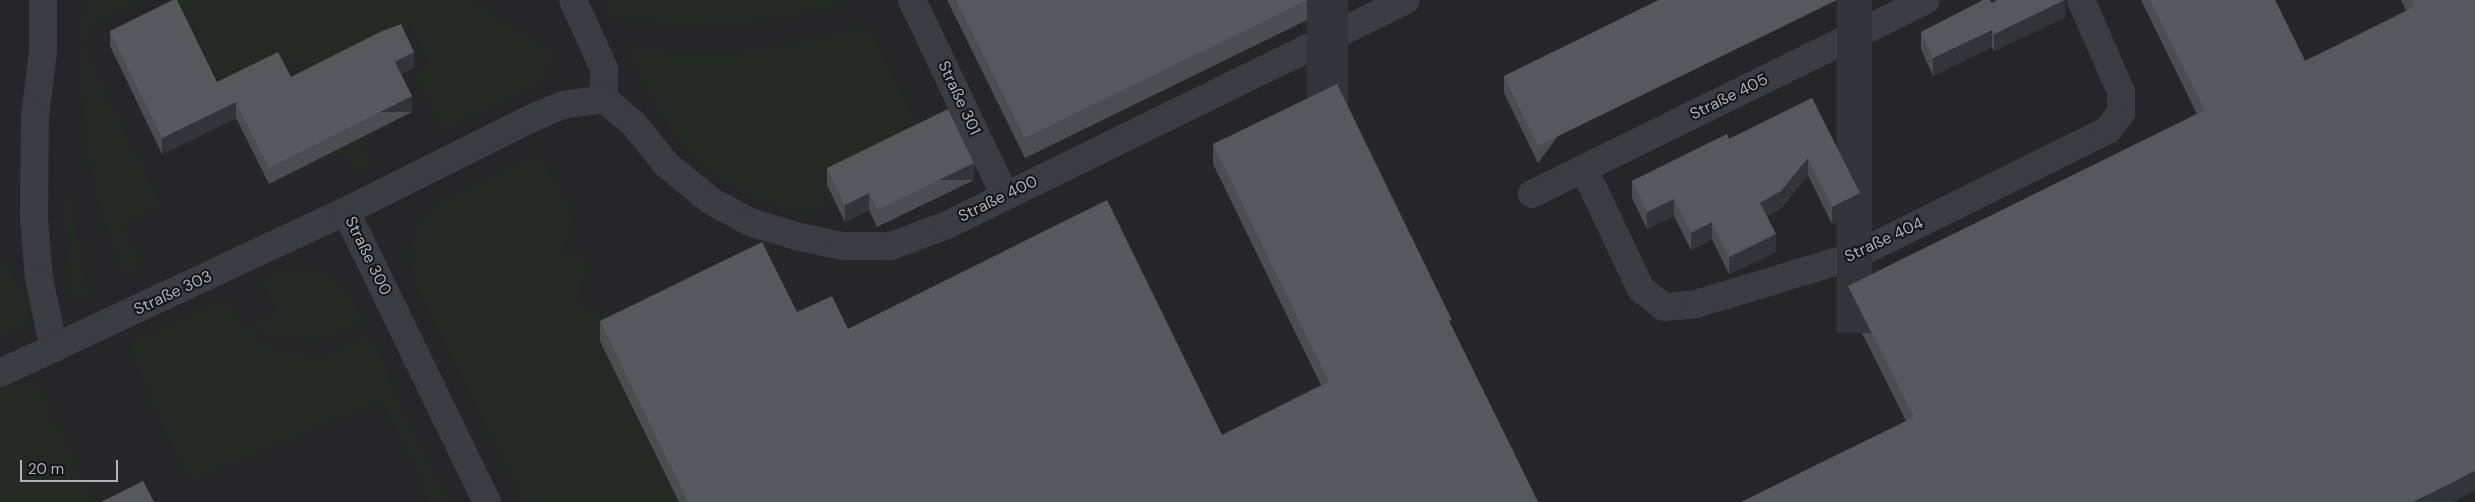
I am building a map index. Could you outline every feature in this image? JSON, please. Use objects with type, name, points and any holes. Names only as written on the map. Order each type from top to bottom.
[{"type":"street","points":[[43,0],[43,50],[35,117],[34,218],[39,280],[54,348]]},
{"type":"street","points":[[573,0],[604,68],[604,99]]},
{"type":"street","name":"Straße 301","points":[[912,0],[1005,196]]},
{"type":"street","name":"Straße 400","points":[[604,99],[633,123],[666,164],[711,201],[750,222],[796,236],[841,246],[891,246],[947,225],[1406,0]]},
{"type":"street","name":"Straße 405","points":[[1532,194],[1926,0]]},
{"type":"street","name":"Straße 404","points":[[1584,169],[1641,289],[1664,306],[1696,304],[1852,257],[2108,130],[2121,113],[2121,92],[2081,0]]},
{"type":"street","name":"Straße 300","points":[[487,502],[346,211],[532,118],[563,106],[604,99]]},
{"type":"street","name":"Straße 303","points":[[0,373],[346,211]]},
{"type":"shaded area","points":[[0,0],[2475,0],[2475,502],[0,502]]},
{"type":"shaded area","points":[[82,0],[143,0],[91,25],[84,47],[161,204],[121,225],[142,267],[123,276],[100,206],[89,156],[80,77]]},
{"type":"shaded area","points":[[173,0],[470,0],[555,54],[548,69],[529,88],[443,130],[416,73],[430,66],[408,22],[324,62],[374,164],[355,172],[345,154],[339,157],[324,129],[330,126],[296,59],[221,96]]},
{"type":"shaded area","points":[[603,0],[855,0],[822,10],[750,23],[681,25],[611,17]]},
{"type":"shaded area","points":[[867,25],[924,138],[827,185],[834,201],[805,214],[760,200],[723,182],[699,163],[670,130],[652,99],[626,46],[678,52],[759,50],[818,39]]},
{"type":"shaded area","points":[[539,154],[574,216],[561,251],[587,258],[577,303],[613,322],[600,341],[679,502],[523,502],[415,282],[410,258],[413,235],[425,215],[442,201]]},
{"type":"shaded area","points":[[67,183],[88,295],[72,302],[65,227],[64,184]]},
{"type":"shaded area","points":[[0,257],[28,297],[28,323],[0,338]]},
{"type":"shaded area","points":[[300,268],[319,271],[335,279],[349,294],[363,322],[317,341],[261,334],[255,322],[277,312],[261,280],[280,270]]},
{"type":"shaded area","points":[[225,297],[241,329],[250,325],[260,343],[272,349],[319,357],[370,336],[391,378],[387,380],[448,502],[430,502],[382,400],[192,480],[162,425],[129,344]]},
{"type":"shaded area","points":[[34,378],[95,502],[0,502],[0,390],[23,379]]},
{"type":"building","points":[[173,0],[177,0],[217,82],[278,52],[291,77],[380,32],[401,24],[414,52],[395,62],[412,96],[269,168],[236,102],[162,138],[110,31]]},
{"type":"building","points":[[956,0],[1307,0],[1025,138]]},
{"type":"building","points":[[1659,0],[1837,0],[1538,146],[1504,76]]},
{"type":"building","points":[[1983,0],[1990,0],[1992,3],[1997,0],[2065,0],[1994,34],[1992,30],[1933,58],[1921,32]]},
{"type":"building","points":[[2150,0],[2275,0],[2305,61],[2414,7],[2411,0],[2475,0],[2475,471],[2413,502],[1741,502],[1914,417],[1848,286],[2205,110]]},
{"type":"building","points":[[1337,84],[1452,320],[1449,321],[1538,502],[688,502],[600,321],[762,242],[797,312],[832,296],[848,329],[1107,200],[1222,435],[1329,382],[1213,144]]},
{"type":"building","points":[[1812,98],[1860,193],[1832,207],[1808,158],[1781,191],[1760,203],[1776,234],[1729,257],[1712,222],[1691,233],[1674,199],[1647,212],[1632,181],[1727,134],[1729,139]]},
{"type":"building","points":[[948,109],[974,163],[877,210],[869,193],[845,205],[827,168]]},
{"type":"building","points":[[143,481],[154,502],[101,502]]}]
